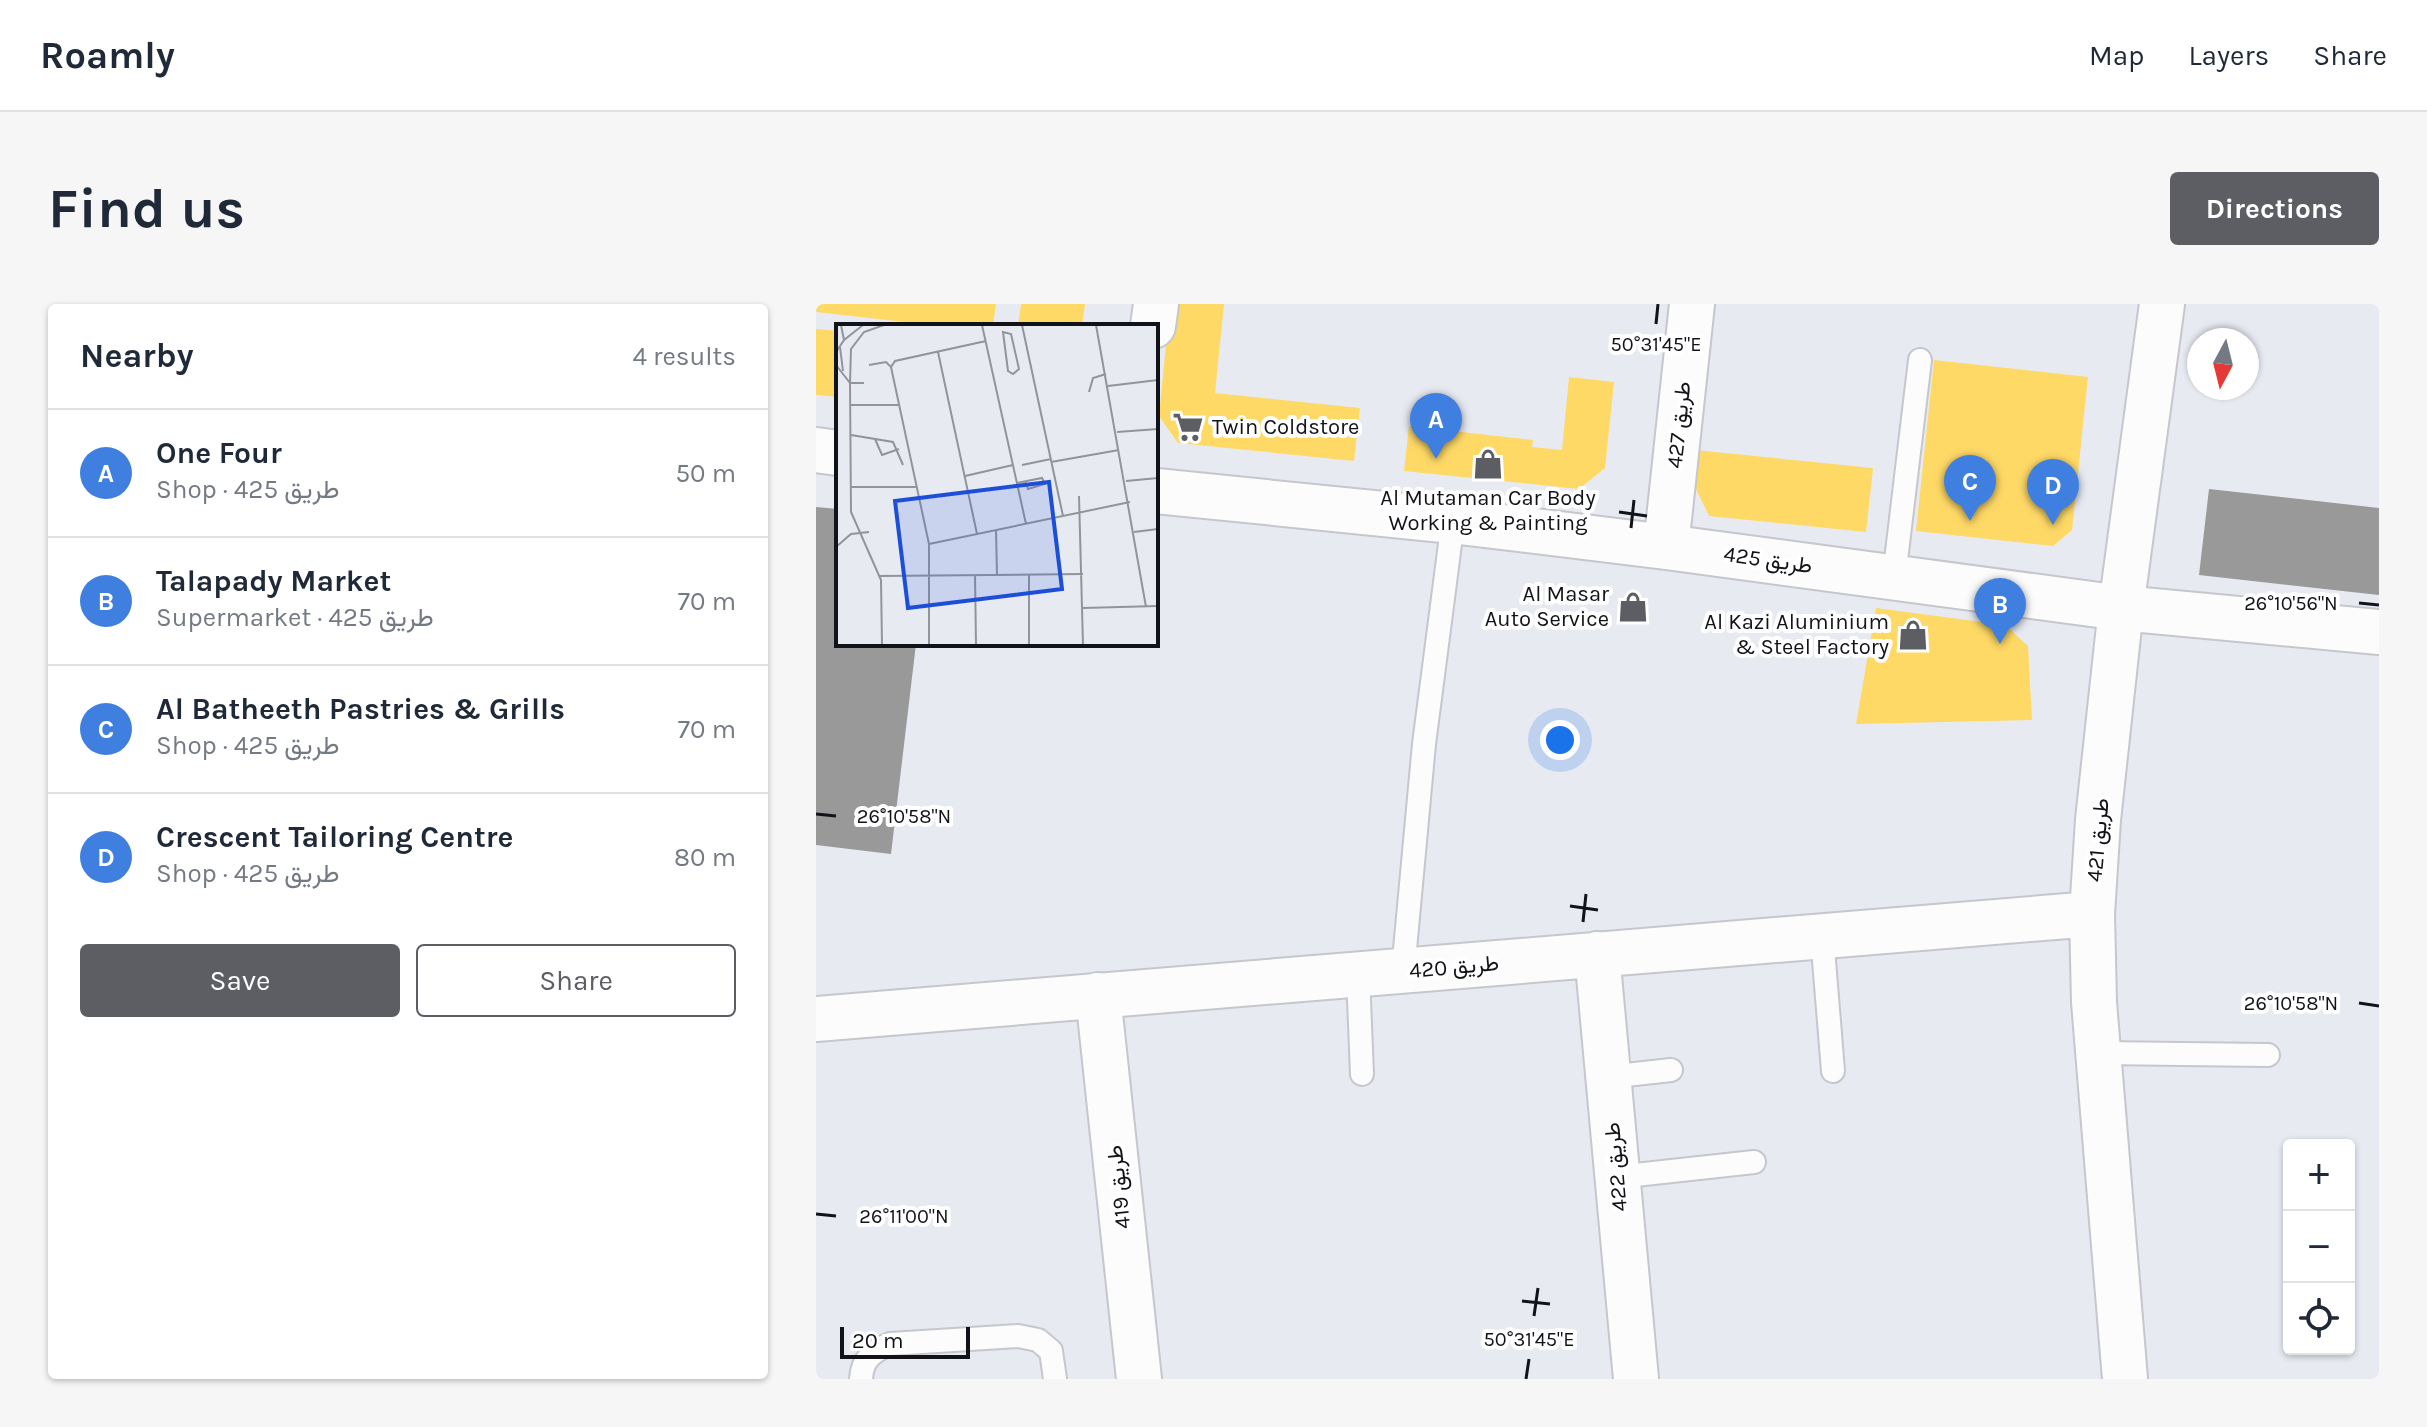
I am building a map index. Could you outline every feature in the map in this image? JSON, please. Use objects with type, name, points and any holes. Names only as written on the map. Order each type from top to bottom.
[{"type":"street","points":[[1153,324],[1156,304]]},
{"type":"street","name":"طريق 427","points":[[1666,547],[1692,304]]},
{"type":"street","name":"طريق 421","points":[[2125,1379],[2098,1053],[2092,914],[2098,820],[2121,608],[2162,304]]},
{"type":"street","points":[[816,450],[836,453]]},
{"type":"street","name":"طريق 425","points":[[1158,491],[1453,521],[2121,608],[2379,632]]},
{"type":"street","name":"طريق 420","points":[[816,1019],[2092,914]]},
{"type":"street","name":"طريق 422","points":[[1597,954],[1636,1379]]},
{"type":"street","name":"طريق 419","points":[[1098,995],[1139,1379]]},
{"type":"lane","points":[[1894,577],[1920,360]]},
{"type":"lane","points":[[1403,971],[1424,744],[1453,521]]},
{"type":"lane","points":[[1822,936],[1833,1071]]},
{"type":"lane","points":[[1358,975],[1362,1074]]},
{"type":"lane","points":[[2098,1053],[2268,1055]]},
{"type":"lane","points":[[1608,1077],[1671,1070]]},
{"type":"lane","points":[[1617,1177],[1754,1162]]},
{"type":"lane","points":[[861,1379],[862,1366],[874,1351],[890,1344],[1018,1336],[1038,1340],[1051,1351],[1055,1379]]},
{"type":"building: Homes","points":[[816,304],[996,304],[993,324],[922,324],[816,312]]},
{"type":"building: Homes","points":[[1021,304],[1085,304],[1082,324],[1018,324]]},
{"type":"building: Homes","points":[[1170,304],[1224,304],[1215,393],[1360,408],[1354,461],[1178,443],[1159,416]]},
{"type":"building: Homes","points":[[816,329],[836,331],[836,397],[816,395]]},
{"type":"building: Homes","points":[[1934,360],[2088,377],[2072,530],[2053,546],[1916,531]]},
{"type":"building: Homes","points":[[1569,377],[1614,382],[1605,468],[1579,489],[1404,471],[1409,426],[1533,440],[1532,447],[1562,450]]},
{"type":"building: Homes","points":[[1695,450],[1873,468],[1866,532],[1709,516],[1692,481]]},
{"type":"building: Homes","points":[[1876,608],[2005,625],[2028,646],[2032,720],[1856,724]]},
{"type":"building: Industry","points":[[2209,489],[2379,508],[2379,595],[2199,575]]},
{"type":"building: Industry","points":[[816,507],[836,509],[836,646],[916,646],[891,854],[816,845]]},
{"type":"place","name":"Twin Coldstore","points":[[1188,427]]},
{"type":"place","name":"One Four","points":[[1436,459]]},
{"type":"place","name":"Al Mutaman Car Body Working & Painting","points":[[1488,464]]},
{"type":"place","name":"Al Batheeth Pastries & Grills","points":[[1970,521]]},
{"type":"place","name":"Crescent Tailoring Centre","points":[[2053,525]]},
{"type":"place","name":"Al Masar Auto Service","points":[[1633,607]]},
{"type":"place","name":"Al Kazi Aluminium & Steel Factory","points":[[1913,635]]},
{"type":"place","name":"Talapady Market","points":[[2000,644]]}]
